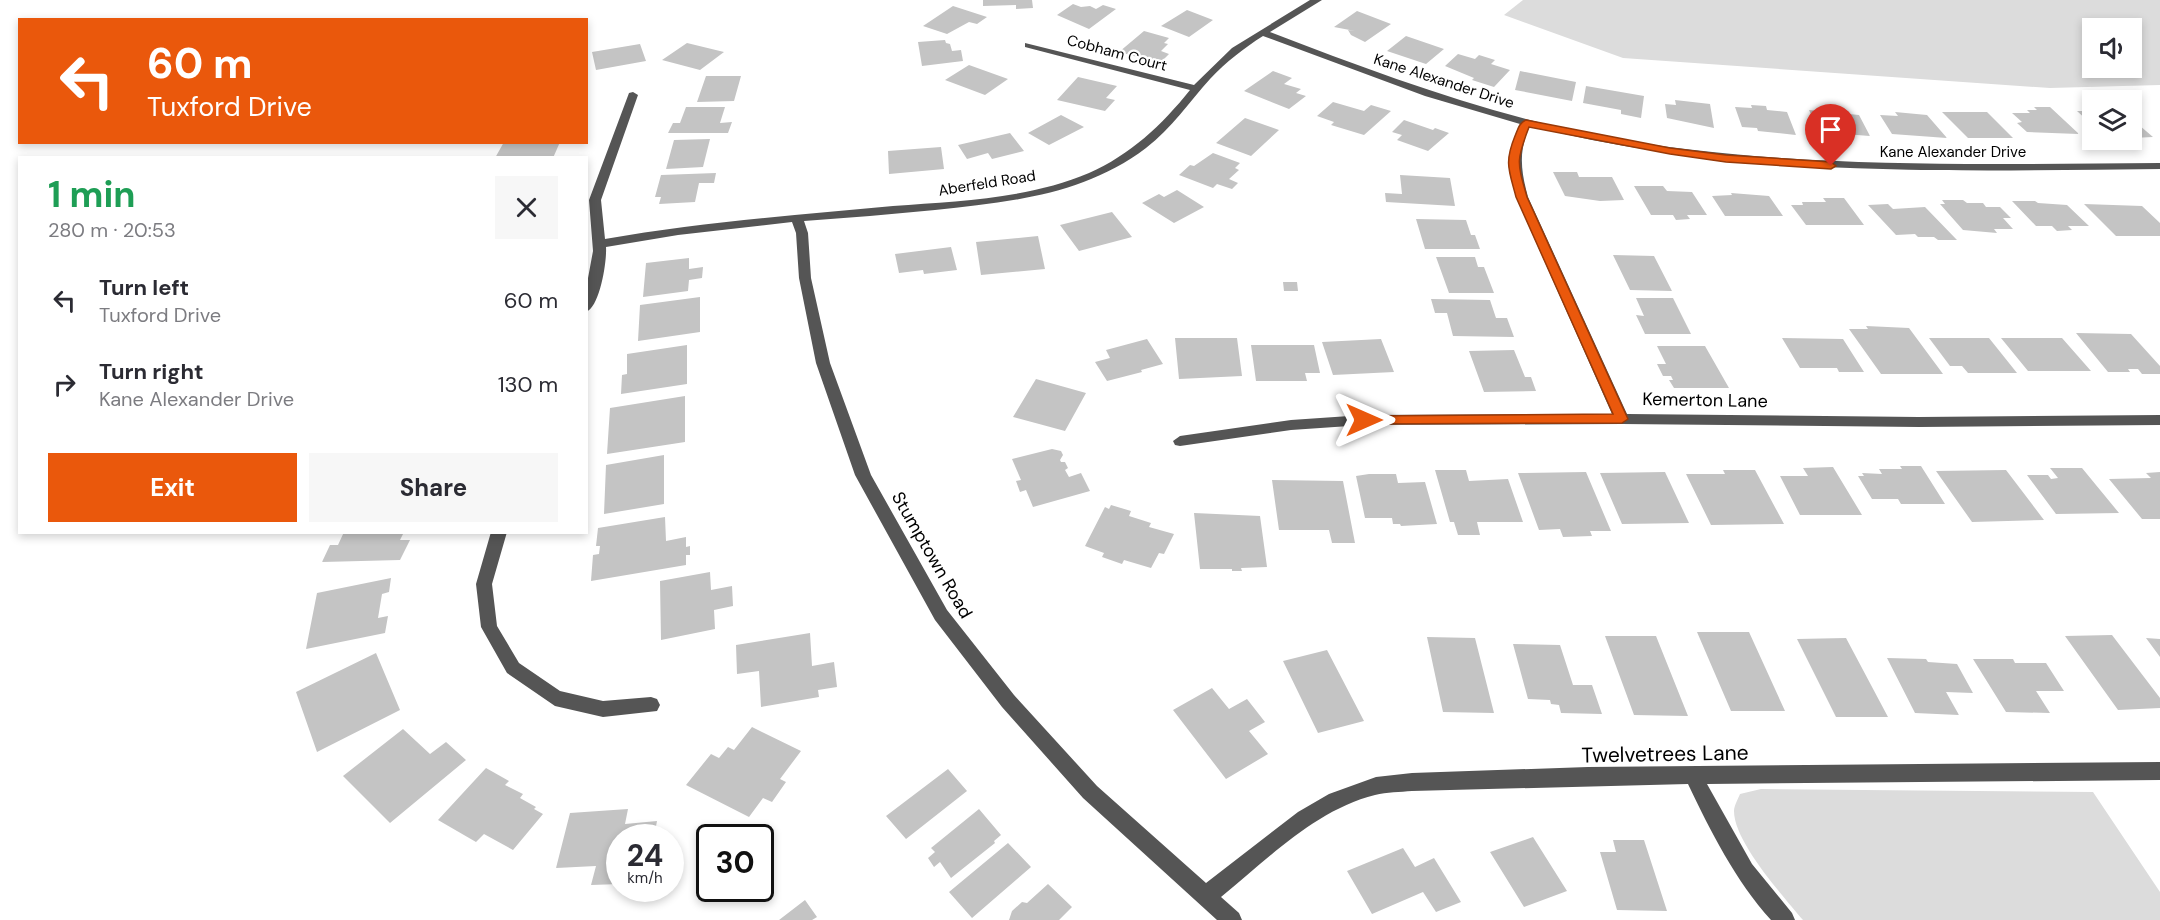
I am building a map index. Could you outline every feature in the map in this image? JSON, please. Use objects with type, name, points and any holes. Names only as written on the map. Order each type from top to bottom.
[{"type":"street","name":"Aberfeld Road","points":[[600,244],[676,230],[989,200],[1055,187],[1092,176],[1121,160],[1165,126],[1225,59],[1262,32],[1317,0]]},
{"type":"street","name":"Kane Alexander Drive","points":[[1262,32],[1403,85],[1526,123],[1670,151],[1792,164],[1870,167],[2160,165]]},
{"type":"street","name":"Cobham Court","points":[[1029,45],[1197,89]]},
{"type":"street","points":[[588,303],[597,281],[600,244],[594,215],[595,200],[633,95]]},
{"type":"street","points":[[1526,123],[1513,155],[1514,170],[1522,197],[1622,419]]},
{"type":"street","name":"Stumptown Road","points":[[797,218],[802,233],[805,278],[827,375],[863,476],[941,615],[1008,701],[1090,792],[1232,920]]},
{"type":"street","name":"Kemerton Lane","points":[[1180,441],[1291,425],[1364,420],[1622,419],[1919,422],[2160,420]]},
{"type":"street","points":[[498,534],[484,584],[489,627],[513,668],[555,698],[603,709],[651,705]]},
{"type":"street","name":"Twelvetrees Lane","points":[[1205,897],[1305,818],[1336,800],[1376,786],[1412,782],[1564,777],[2160,771]]},
{"type":"street","points":[[1694,777],[1716,821],[1742,864],[1785,920]]},
{"type":"shaded area","points":[[1523,0],[2160,0],[2160,85],[2050,88],[1623,58],[1504,15]]},
{"type":"shaded area","points":[[1761,789],[2093,792],[2160,892],[2160,920],[1803,920],[1761,868],[1736,824],[1734,809],[1740,794]]},
{"type":"building","points":[[983,0],[1032,0],[1033,8],[1016,9],[1016,5],[983,6]]},
{"type":"building","points":[[1073,4],[1096,9],[1103,5],[1116,9],[1089,29],[1057,15]]},
{"type":"building","points":[[953,6],[987,17],[977,24],[969,22],[947,34],[923,26]]},
{"type":"building","points":[[1187,10],[1213,20],[1189,37],[1161,26]]},
{"type":"building","points":[[1357,11],[1391,24],[1365,42],[1351,35],[1348,30],[1355,31],[1334,27]]},
{"type":"building","points":[[1144,31],[1169,38],[1164,43],[1168,44],[1161,51],[1169,54],[1160,63],[1119,52]]},
{"type":"building","points":[[1406,36],[1444,49],[1426,64],[1387,51]]},
{"type":"building","points":[[945,40],[950,44],[952,51],[961,50],[963,61],[922,66],[918,42]]},
{"type":"building","points":[[687,43],[724,52],[700,70],[662,60]]},
{"type":"building","points":[[640,44],[646,61],[596,70],[592,52]]},
{"type":"building","points":[[1458,54],[1475,59],[1479,55],[1495,60],[1491,64],[1510,70],[1494,87],[1472,80],[1474,78],[1445,66]]},
{"type":"building","points":[[969,65],[1008,79],[985,95],[945,80]]},
{"type":"building","points":[[1273,71],[1292,78],[1284,84],[1301,89],[1296,93],[1306,96],[1289,109],[1244,91]]},
{"type":"building","points":[[1520,71],[1576,82],[1572,101],[1515,90]]},
{"type":"building","points":[[706,76],[741,76],[734,101],[697,102]]},
{"type":"building","points":[[1078,77],[1117,86],[1106,98],[1115,100],[1105,111],[1057,100]]},
{"type":"building","points":[[1586,86],[1644,96],[1641,118],[1621,114],[1621,110],[1583,103]]},
{"type":"building","points":[[1675,100],[1710,104],[1714,128],[1667,118],[1665,104],[1676,105]]},
{"type":"building","points":[[1333,102],[1364,111],[1371,105],[1391,111],[1364,135],[1331,125],[1334,122],[1317,116]]},
{"type":"building","points":[[1751,105],[1766,106],[1767,110],[1787,112],[1796,135],[1742,127],[1735,107],[1752,108]]},
{"type":"building","points":[[686,107],[725,107],[720,123],[732,122],[728,133],[668,133],[673,123],[680,123]]},
{"type":"building","points":[[2034,107],[2050,107],[2079,134],[2027,132],[2017,123],[2022,122],[2012,113],[2030,113],[2027,110],[2037,110]]},
{"type":"building","points":[[1809,110],[1859,115],[1870,136],[1819,132]]},
{"type":"building","points":[[1895,112],[1927,115],[1947,138],[1892,134],[1880,115],[1898,116]]},
{"type":"building","points":[[1942,112],[1987,112],[2013,138],[1968,138]]},
{"type":"building","points":[[1061,115],[1084,127],[1049,145],[1028,133]]},
{"type":"building","points":[[1245,118],[1279,130],[1251,156],[1216,143]]},
{"type":"building","points":[[1404,120],[1449,133],[1428,151],[1397,140],[1402,135],[1392,132]]},
{"type":"building","points":[[2142,128],[2153,137],[2142,138]]},
{"type":"building","points":[[1010,133],[1024,151],[992,159],[988,153],[967,159],[958,145]]},
{"type":"building","points":[[710,139],[703,167],[666,169],[674,140]]},
{"type":"building","points":[[503,144],[559,144],[554,156],[496,156]]},
{"type":"building","points":[[941,147],[944,169],[889,174],[888,151]]},
{"type":"building","points":[[1213,153],[1240,163],[1235,168],[1239,170],[1229,179],[1238,183],[1232,189],[1217,184],[1213,188],[1179,175],[1190,165],[1194,166]]},
{"type":"building","points":[[1553,172],[1577,172],[1579,177],[1612,177],[1624,200],[1600,201],[1565,196]]},
{"type":"building","points":[[716,173],[714,183],[699,183],[695,202],[659,204],[661,197],[655,197],[661,175]]},
{"type":"building","points":[[1400,175],[1450,178],[1455,206],[1386,202],[1385,193],[1402,194]]},
{"type":"building","points":[[1634,186],[1663,186],[1667,191],[1692,192],[1707,215],[1687,215],[1690,219],[1676,220],[1673,215],[1651,215]]},
{"type":"building","points":[[1177,190],[1204,207],[1174,223],[1142,203],[1159,194],[1164,197]]},
{"type":"building","points":[[1731,193],[1769,196],[1783,216],[1725,216],[1712,196],[1732,195]]},
{"type":"building","points":[[1823,198],[1844,198],[1864,225],[1806,225],[1791,205],[1803,205],[1802,202],[1826,202]]},
{"type":"building","points":[[1942,200],[1963,200],[1967,203],[1983,203],[1986,207],[2000,207],[2011,218],[2003,218],[2013,229],[1994,229],[1997,233],[1963,230],[1940,204],[1945,204]]},
{"type":"building","points":[[2012,201],[2067,205],[2089,226],[2068,226],[2072,230],[2057,231],[2052,226],[2036,226]]},
{"type":"building","points":[[1888,204],[1893,209],[1925,207],[1957,240],[1938,240],[1934,237],[1918,237],[1915,234],[1896,235],[1868,205]]},
{"type":"building","points":[[2084,204],[2142,206],[2160,223],[2160,236],[2116,236]]},
{"type":"building","points":[[1112,212],[1132,237],[1079,251],[1060,225]]},
{"type":"building","points":[[1416,219],[1466,220],[1471,235],[1475,235],[1480,249],[1425,249]]},
{"type":"building","points":[[1038,236],[1045,269],[981,275],[976,242]]},
{"type":"building","points":[[951,247],[957,270],[924,274],[923,270],[899,273],[895,254]]},
{"type":"building","points":[[1613,255],[1654,256],[1672,291],[1630,290]]},
{"type":"building","points":[[1436,257],[1475,257],[1478,267],[1484,267],[1494,293],[1449,293]]},
{"type":"building","points":[[689,258],[689,269],[703,267],[702,278],[689,280],[688,291],[643,297],[646,263]]},
{"type":"building","points":[[1283,282],[1297,282],[1298,291],[1284,291]]},
{"type":"building","points":[[700,297],[700,332],[638,341],[640,305]]},
{"type":"building","points":[[1636,298],[1673,298],[1691,334],[1645,334],[1636,315],[1644,316]]},
{"type":"building","points":[[1431,299],[1490,300],[1496,318],[1507,318],[1514,337],[1453,336],[1447,313],[1435,313]]},
{"type":"building","points":[[1866,326],[1909,328],[1943,374],[1881,374],[1849,329],[1868,329]]},
{"type":"building","points":[[2076,333],[2131,334],[2160,366],[2160,374],[2142,374],[2138,369],[2128,369],[2130,372],[2108,372]]},
{"type":"building","points":[[1175,338],[1237,338],[1242,376],[1179,379]]},
{"type":"building","points":[[1782,338],[1843,339],[1864,372],[1839,372],[1837,368],[1800,368]]},
{"type":"building","points":[[1929,338],[1989,338],[2017,373],[1968,373],[1962,366],[1950,366]]},
{"type":"building","points":[[2001,338],[2062,338],[2091,371],[2028,371]]},
{"type":"building","points":[[1147,339],[1163,364],[1107,381],[1095,362],[1110,358],[1106,350]]},
{"type":"building","points":[[1381,339],[1394,372],[1333,375],[1322,342]]},
{"type":"building","points":[[687,345],[687,384],[621,394],[622,375],[627,374],[627,354]]},
{"type":"building","points":[[1251,345],[1314,345],[1320,373],[1305,373],[1307,381],[1256,381]]},
{"type":"building","points":[[1657,346],[1705,346],[1729,388],[1674,388],[1669,380],[1673,380],[1671,376],[1663,376],[1657,364],[1666,364]]},
{"type":"building","points":[[1514,350],[1525,377],[1531,377],[1536,391],[1484,392],[1469,351]]},
{"type":"building","points":[[1036,379],[1086,393],[1065,431],[1013,417]]},
{"type":"building","points":[[685,396],[685,442],[607,454],[610,408]]},
{"type":"building","points":[[1052,449],[1061,451],[1063,455],[1060,460],[1065,462],[1068,468],[1065,470],[1069,477],[1081,473],[1090,491],[1033,507],[1026,490],[1020,492],[1016,481],[1021,480],[1012,459]]},
{"type":"building","points":[[664,455],[664,504],[604,514],[606,465]]},
{"type":"building","points":[[1900,466],[1921,466],[1945,504],[1901,504],[1898,499],[1872,499],[1858,476],[1864,476],[1862,473],[1882,474],[1879,469],[1902,469]]},
{"type":"building","points":[[1833,467],[1862,515],[1800,515],[1780,476],[1808,476],[1803,468]]},
{"type":"building","points":[[2050,468],[2082,468],[2119,513],[2056,514],[2027,475],[2048,475],[2051,479],[2058,478]]},
{"type":"building","points":[[1435,470],[1466,470],[1469,481],[1508,479],[1523,522],[1477,522],[1480,535],[1458,535],[1454,522],[1450,522]]},
{"type":"building","points":[[1723,470],[1755,470],[1784,524],[1711,525],[1686,474],[1725,474]]},
{"type":"building","points":[[2006,470],[2044,520],[1972,522],[1936,471]]},
{"type":"building","points":[[1586,472],[1611,531],[1590,531],[1592,536],[1563,537],[1560,529],[1539,530],[1518,473]]},
{"type":"building","points":[[1665,472],[1689,523],[1622,524],[1600,473]]},
{"type":"building","points":[[2160,472],[2160,519],[2142,519],[2109,479],[2151,478],[2146,473]]},
{"type":"building","points":[[1396,474],[1398,483],[1425,482],[1437,524],[1401,526],[1393,524],[1392,518],[1365,518],[1356,476]]},
{"type":"building","points":[[1272,480],[1343,481],[1355,543],[1332,543],[1329,530],[1279,530]]},
{"type":"building","points":[[1111,505],[1131,511],[1129,516],[1151,523],[1149,527],[1174,534],[1164,554],[1159,553],[1151,568],[1124,560],[1122,564],[1102,557],[1104,553],[1085,546],[1105,507],[1109,509]]},
{"type":"building","points":[[1194,513],[1260,516],[1267,567],[1241,568],[1242,571],[1200,569]]},
{"type":"building","points":[[665,517],[666,541],[686,537],[686,547],[690,546],[690,555],[686,555],[686,565],[591,581],[593,555],[599,554],[600,546],[596,546],[598,528]]},
{"type":"building","points":[[343,534],[403,534],[400,540],[410,540],[400,560],[322,562],[330,545],[338,545]]},
{"type":"building","points":[[710,572],[711,590],[732,586],[733,606],[714,610],[715,629],[661,640],[660,581]]},
{"type":"building","points":[[391,578],[389,592],[382,594],[378,618],[388,616],[385,633],[306,649],[317,593]]},
{"type":"building","points":[[1697,632],[1749,632],[1785,711],[1731,711]]},
{"type":"building","points":[[810,633],[812,666],[834,662],[837,687],[818,690],[819,697],[761,707],[759,671],[737,674],[736,645]]},
{"type":"building","points":[[2112,635],[2160,698],[2160,708],[2118,710],[2065,636]]},
{"type":"building","points":[[1605,636],[1656,636],[1688,716],[1634,715]]},
{"type":"building","points":[[1427,637],[1475,638],[1494,713],[1443,712]]},
{"type":"building","points":[[1846,638],[1888,717],[1836,717],[1797,639]]},
{"type":"building","points":[[2146,638],[2160,639],[2160,657]]},
{"type":"building","points":[[1513,644],[1560,645],[1573,685],[1592,685],[1602,714],[1561,713],[1559,705],[1551,704],[1550,700],[1528,699]]},
{"type":"building","points":[[1327,650],[1364,721],[1318,733],[1283,661]]},
{"type":"building","points":[[376,653],[400,710],[317,752],[296,692]]},
{"type":"building","points":[[1887,658],[1926,659],[1928,662],[1957,664],[1973,693],[1946,692],[1959,715],[1915,713]]},
{"type":"building","points":[[1973,659],[2013,659],[2015,663],[2046,663],[2064,691],[2036,691],[2050,713],[2006,712]]},
{"type":"building","points":[[1212,688],[1229,709],[1247,699],[1265,722],[1249,731],[1268,754],[1226,779],[1173,710]]},
{"type":"building","points":[[752,727],[801,751],[780,779],[786,782],[772,802],[763,798],[749,817],[686,785],[711,754],[719,758],[728,747],[734,750]]},
{"type":"building","points":[[403,729],[430,754],[446,742],[466,760],[390,823],[343,776]]},
{"type":"building","points":[[486,768],[509,781],[505,785],[523,794],[520,798],[543,814],[513,850],[484,834],[476,842],[438,820]]},
{"type":"building","points":[[948,769],[967,791],[906,839],[886,816]]},
{"type":"building","points":[[628,809],[625,824],[606,824],[606,884],[591,885],[596,866],[556,868],[570,813]]},
{"type":"building","points":[[979,809],[1001,835],[994,841],[995,843],[951,878],[940,862],[934,867],[928,858],[935,852],[931,848]]},
{"type":"building","points":[[657,821],[656,824],[625,824]]},
{"type":"building","points":[[1533,837],[1567,891],[1524,907],[1490,852]]},
{"type":"building","points":[[1613,840],[1644,840],[1667,911],[1617,910],[1600,852],[1616,852]]},
{"type":"building","points":[[1008,843],[1031,867],[972,918],[949,892]]},
{"type":"building","points":[[1403,848],[1415,867],[1434,858],[1461,902],[1436,912],[1423,892],[1372,914],[1347,871]]},
{"type":"building","points":[[1048,884],[1072,907],[1059,920],[1009,920],[1012,911],[1022,902],[1027,903]]},
{"type":"building","points":[[805,900],[817,917],[812,920],[779,920]]},
{"type":"route","points":[[1364,420],[1622,419],[1522,197],[1514,170],[1513,155],[1526,123],[1600,139],[1726,159],[1831,166]]}]
